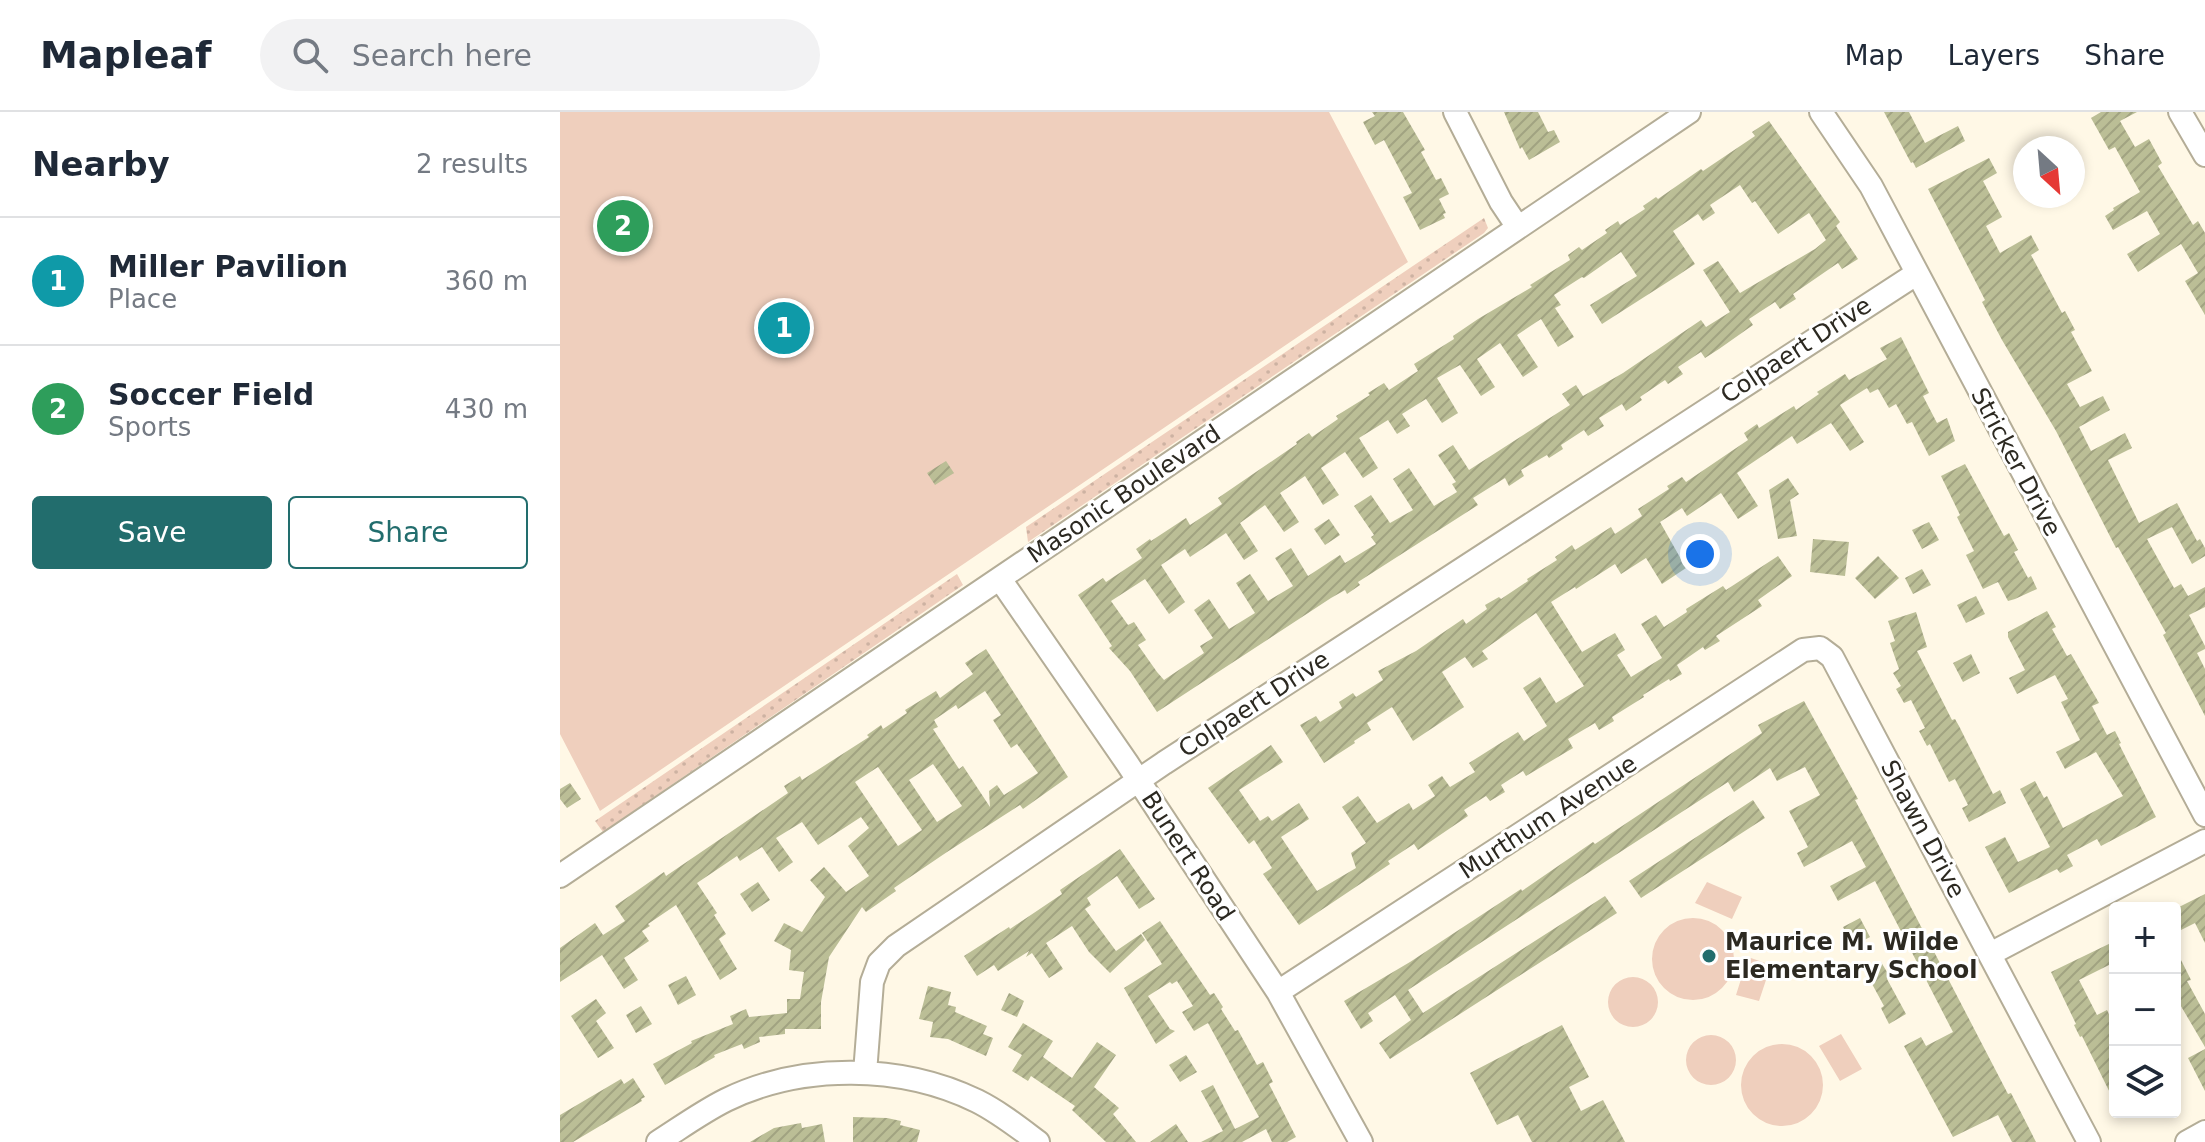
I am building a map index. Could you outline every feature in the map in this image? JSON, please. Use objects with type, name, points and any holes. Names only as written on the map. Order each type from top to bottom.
[{"type":"street","points":[[1455,112],[1501,202],[1517,226]]},
{"type":"street","name":"Masonic Boulevard","points":[[560,876],[1689,112]]},
{"type":"street","name":"Stricker Drive","points":[[1821,112],[1871,186],[2205,815]]},
{"type":"street","points":[[2190,115],[2205,155]]},
{"type":"street","name":"Colpaert Drive","points":[[865,1073],[869,1000],[879,963],[923,926],[1139,780],[1916,274]]},
{"type":"street","name":"Bunert Road","points":[[1000,579],[1139,780],[1278,992],[1361,1142]]},
{"type":"street","name":"Shawn Drive","points":[[1820,648],[1832,657],[2089,1142]]},
{"type":"street","name":"Murthum Avenue","points":[[1278,992],[1803,650],[1820,648]]},
{"type":"street","points":[[1990,954],[2205,841]]},
{"type":"street","points":[[658,1142],[726,1100],[771,1084],[815,1076],[865,1073],[902,1077],[976,1100],[1010,1120],[1038,1142]]},
{"type":"street","points":[[2187,1142],[2205,1132]]},
{"type":"shaded area","points":[[560,112],[1329,112],[1408,262],[600,811],[560,734]]},
{"type":"shaded area","points":[[1484,218],[1488,228],[1484,233],[1028,542],[1026,527]]},
{"type":"shaded area","points":[[957,574],[963,585],[603,832],[595,821]]},
{"type":"shaded area","points":[[1707,882],[1742,897],[1732,919],[1695,903]]},
{"type":"shaded area","points":[[1693,918],[1709,921],[1722,930],[1731,943],[1734,959],[1731,975],[1722,988],[1709,997],[1693,1000],[1677,997],[1664,988],[1655,975],[1652,959],[1655,943],[1664,930],[1677,921]]},
{"type":"shaded area","points":[[1748,957],[1771,965],[1759,1001],[1736,995]]},
{"type":"shaded area","points":[[1633,977],[1651,984],[1658,1002],[1651,1020],[1633,1027],[1615,1020],[1608,1002],[1615,984]]},
{"type":"shaded area","points":[[1841,1034],[1862,1069],[1840,1081],[1819,1046]]},
{"type":"shaded area","points":[[1711,1035],[1729,1042],[1736,1060],[1729,1078],[1711,1085],[1693,1078],[1686,1060],[1693,1042]]},
{"type":"shaded area","points":[[1782,1044],[1798,1047],[1811,1056],[1820,1069],[1823,1085],[1820,1101],[1811,1114],[1798,1123],[1782,1126],[1766,1123],[1753,1114],[1744,1101],[1741,1085],[1744,1069],[1753,1056],[1766,1047]]},
{"type":"building","points":[[1372,112],[1403,112],[1425,150],[1421,152],[1436,180],[1441,178],[1449,194],[1439,199],[1446,213],[1443,214],[1445,218],[1420,230],[1403,197],[1412,193],[1384,140],[1375,145],[1363,122],[1375,116]]},
{"type":"building","points":[[1504,112],[1538,112],[1548,132],[1554,130],[1560,142],[1529,160],[1522,147],[1520,149]]},
{"type":"building","points":[[1884,112],[1909,112],[1925,143],[1958,126],[1965,141],[1916,168]]},
{"type":"building","points":[[2101,112],[2137,112],[2120,121],[2135,147],[2149,139],[2162,163],[2158,166],[2193,225],[2198,221],[2205,233],[2205,315],[2185,281],[2198,273],[2181,244],[2138,272],[2127,254],[2160,234],[2147,211],[2113,230],[2105,216],[2140,192],[2115,147],[2109,150],[2091,118]]},
{"type":"building","points":[[1769,121],[1840,222],[1836,226],[1858,259],[1842,269],[1838,263],[1793,294],[1796,299],[1780,309],[1775,302],[1749,319],[1753,325],[1719,349],[1705,358],[1701,352],[1678,367],[1683,374],[1668,384],[1665,380],[1626,411],[1622,404],[1599,418],[1604,426],[1588,436],[1584,430],[1561,445],[1563,449],[1549,458],[1547,455],[1521,470],[1524,476],[1509,486],[1505,478],[1473,498],[1478,505],[1358,582],[1360,585],[1347,594],[1345,590],[1331,598],[1157,712],[1130,671],[1109,648],[1112,646],[1078,595],[1103,578],[1106,582],[1142,558],[1136,549],[1150,539],[1186,518],[1190,525],[1222,504],[1218,498],[1309,433],[1312,437],[1338,419],[1336,416],[1370,395],[1368,393],[1384,383],[1389,390],[1418,371],[1414,364],[1454,339],[1453,336],[1532,287],[1530,285],[1570,260],[1568,255],[1579,247],[1582,250],[1607,233],[1605,230],[1618,221],[1620,225],[1645,209],[1643,206],[1656,197],[1658,199],[1755,136],[1752,132]],"holes":[[[1740,185],[1752,203],[1755,201],[1778,234],[1809,213],[1826,240],[1740,293],[1718,261],[1703,270],[1730,312],[1706,327],[1701,320],[1583,396],[1576,385],[1562,394],[1570,405],[1469,470],[1453,445],[1438,455],[1456,482],[1452,484],[1457,492],[1434,506],[1409,468],[1393,479],[1413,510],[1390,523],[1371,495],[1354,506],[1374,535],[1371,537],[1376,544],[1345,563],[1340,555],[1308,576],[1291,548],[1275,558],[1293,586],[1268,601],[1250,574],[1236,583],[1255,613],[1229,629],[1209,599],[1194,610],[1213,638],[1200,646],[1204,653],[1164,680],[1157,672],[1138,645],[1146,640],[1134,622],[1128,625],[1111,601],[1145,579],[1169,614],[1185,602],[1161,565],[1185,549],[1190,557],[1226,533],[1244,560],[1258,551],[1240,523],[1265,505],[1284,532],[1299,522],[1280,493],[1305,476],[1323,505],[1339,495],[1321,468],[1345,452],[1363,478],[1378,468],[1359,438],[1388,420],[1397,434],[1410,426],[1402,414],[1426,399],[1442,423],[1458,413],[1437,378],[1460,365],[1481,396],[1495,387],[1477,359],[1500,343],[1523,377],[1538,367],[1517,335],[1541,319],[1558,347],[1574,337],[1555,308],[1561,305],[1554,295],[1621,252],[1637,276],[1590,305],[1602,324],[1695,264],[1673,231],[1698,214],[1703,221],[1715,213],[1710,205]]]},
{"type":"building","points":[[1989,158],[1997,173],[1983,181],[2002,217],[1986,226],[2000,253],[2031,235],[2039,250],[2031,255],[2062,313],[2065,311],[2075,330],[2071,332],[2092,371],[2067,384],[2080,407],[2103,396],[2110,410],[2079,427],[2091,451],[2125,433],[2132,448],[2108,460],[2139,523],[2177,503],[2197,541],[2200,539],[2205,548],[2205,556],[2192,564],[2172,527],[2147,539],[2174,588],[2181,584],[2188,596],[2205,587],[2205,607],[2189,615],[2205,646],[2197,653],[2205,669],[2205,716],[2163,635],[2166,633],[2116,548],[2056,431],[1982,302],[1985,300],[1928,189]]},
{"type":"building","points":[[792,313],[800,329],[791,343],[775,343],[767,327],[776,314]]},
{"type":"building","points":[[1901,337],[1929,393],[1923,396],[1937,423],[1947,418],[1955,441],[1929,456],[1912,422],[1907,424],[1896,404],[1889,408],[1878,389],[1870,393],[1867,388],[1840,405],[1864,442],[1850,451],[1831,423],[1797,444],[1792,436],[1737,473],[1758,506],[1738,519],[1721,493],[1687,516],[1682,508],[1660,522],[1686,568],[1662,584],[1646,558],[1621,574],[1615,564],[1551,602],[1582,652],[1615,633],[1625,650],[1617,655],[1631,677],[1662,658],[1641,624],[1656,615],[1664,627],[1687,612],[1686,609],[1723,586],[1726,590],[1778,556],[1792,576],[1758,600],[1762,606],[1716,636],[1720,641],[1705,650],[1703,647],[1677,665],[1682,674],[1643,695],[1599,730],[1595,723],[1568,739],[1573,748],[1526,776],[1523,771],[1501,785],[1505,792],[1490,801],[1486,796],[1464,810],[1468,816],[1418,850],[1414,844],[1388,861],[1390,864],[1299,925],[1263,874],[1272,868],[1254,840],[1249,844],[1208,788],[1271,745],[1283,762],[1239,790],[1260,821],[1268,816],[1272,821],[1299,803],[1309,819],[1281,837],[1317,891],[1356,868],[1351,853],[1366,843],[1342,807],[1358,796],[1377,823],[1409,803],[1413,810],[1435,796],[1428,785],[1442,776],[1450,787],[1475,772],[1469,763],[1518,732],[1524,741],[1547,726],[1523,688],[1540,677],[1556,703],[1584,686],[1536,613],[1482,651],[1488,659],[1473,668],[1465,657],[1442,672],[1464,707],[1413,741],[1392,707],[1367,723],[1371,730],[1324,763],[1300,725],[1316,716],[1320,722],[1342,708],[1339,702],[1353,693],[1356,697],[1383,680],[1378,671],[1416,651],[1463,619],[1466,624],[1487,609],[1485,605],[1499,597],[1501,599],[1528,581],[1572,545],[1575,550],[1611,527],[1615,534],[1642,516],[1638,509],[1669,489],[1667,486],[1682,477],[1686,482],[1748,440],[1744,433],[1757,424],[1759,428],[1794,406],[1796,410],[1845,374],[1849,380],[1887,359],[1880,348]]},
{"type":"building","points":[[946,461],[954,473],[935,485],[927,473]]},
{"type":"building","points":[[1965,464],[2004,536],[2009,533],[2018,550],[2014,552],[2037,589],[2008,601],[1998,582],[1983,589],[1966,555],[1974,551],[1941,476]]},
{"type":"building","points":[[1788,478],[1799,494],[1790,500],[1797,536],[1778,539],[1769,490]]},
{"type":"building","points":[[1329,519],[1340,535],[1325,545],[1314,529]]},
{"type":"building","points":[[1929,522],[1939,540],[1922,549],[1912,530]]},
{"type":"building","points":[[1813,539],[1849,542],[1845,576],[1810,572]]},
{"type":"building","points":[[1878,556],[1899,578],[1875,599],[1855,578]]},
{"type":"building","points":[[1922,569],[1931,585],[1913,594],[1905,578]]},
{"type":"building","points":[[1976,596],[1985,614],[1966,623],[1957,605]]},
{"type":"building","points":[[2047,611],[2056,627],[2052,629],[2067,656],[2071,654],[2099,703],[2092,706],[2107,735],[2115,731],[2156,817],[2101,846],[2097,839],[2067,855],[2073,866],[2060,873],[2057,869],[2009,893],[1985,847],[2005,837],[2018,862],[2050,847],[2020,789],[2035,781],[2044,798],[2047,796],[2063,828],[2123,796],[2096,752],[2065,769],[2056,752],[2080,740],[2061,702],[2068,699],[2055,675],[2017,694],[2009,678],[2025,670],[2008,632]]},
{"type":"building","points":[[1916,612],[1927,647],[1917,651],[1993,794],[2000,790],[2006,803],[1969,822],[1962,808],[1968,805],[1955,779],[1949,782],[1930,744],[1927,746],[1919,731],[1925,728],[1911,700],[1904,703],[1896,689],[1901,686],[1893,673],[1899,669],[1890,643],[1895,641],[1888,621]]},
{"type":"building","points":[[986,649],[1068,777],[1023,809],[1020,805],[947,852],[894,888],[896,891],[866,912],[862,907],[829,957],[821,1002],[821,1029],[785,1029],[785,1034],[759,1037],[760,1042],[744,1049],[742,1044],[714,1055],[665,1085],[653,1064],[691,1041],[733,1024],[730,1016],[746,1009],[749,1017],[787,1013],[787,999],[800,999],[804,972],[789,970],[791,950],[774,941],[784,923],[802,932],[825,897],[810,880],[824,867],[846,892],[869,876],[848,846],[869,828],[861,817],[818,845],[802,822],[776,838],[793,862],[779,872],[762,847],[740,861],[737,856],[697,883],[717,913],[714,915],[726,934],[719,939],[737,969],[720,980],[676,905],[648,924],[650,926],[642,931],[649,941],[624,958],[638,980],[624,989],[602,955],[560,982],[560,948],[595,923],[603,935],[625,921],[615,906],[664,872],[666,876],[788,793],[784,786],[800,776],[802,780],[936,691],[940,698],[973,674],[965,663]],"holes":[[[985,691],[1001,715],[993,720],[1011,748],[1017,744],[1038,773],[1004,795],[997,785],[989,791],[990,807],[963,766],[959,769],[933,729],[938,727],[934,720]],[[933,764],[962,806],[937,822],[909,780]],[[878,767],[922,830],[898,846],[855,782]]]},
{"type":"building","points":[[1971,654],[1980,673],[1963,682],[1953,663]]},
{"type":"building","points":[[1804,701],[1858,799],[1855,800],[2008,1094],[2011,1093],[2036,1142],[2012,1142],[1998,1115],[1953,1137],[1904,1046],[1921,1037],[1926,1046],[1953,1032],[1875,881],[1838,901],[1830,886],[1866,867],[1852,841],[1804,867],[1797,853],[1808,847],[1789,811],[1820,795],[1805,767],[1777,781],[1770,768],[1734,792],[1728,782],[1408,990],[1423,1013],[1605,896],[1617,913],[1390,1059],[1379,1043],[1411,1020],[1395,995],[1368,1013],[1373,1021],[1361,1029],[1344,1001],[1522,891],[1593,842],[1595,844],[1762,733],[1758,725]]},
{"type":"building","points":[[570,783],[581,799],[567,808],[560,799],[560,789]]},
{"type":"building","points":[[1753,800],[1765,818],[1641,898],[1629,881]]},
{"type":"building","points":[[1120,849],[1155,899],[1139,909],[1117,876],[1087,898],[1091,905],[1085,909],[1116,951],[1141,934],[1145,940],[1110,973],[1089,952],[1072,926],[1046,943],[1063,969],[1049,978],[1032,953],[1026,957],[1029,951],[998,971],[994,965],[977,976],[964,956],[1062,894],[1060,890]]},
{"type":"building","points":[[758,882],[770,900],[752,912],[740,894]]},
{"type":"building","points":[[2205,894],[2205,943],[2195,923],[2181,930],[2181,906]]},
{"type":"building","points":[[1860,918],[1870,937],[1853,946],[1843,927]]},
{"type":"building","points":[[1160,921],[1210,995],[1214,993],[1257,1065],[1263,1062],[1273,1082],[1269,1084],[1296,1137],[1287,1142],[1272,1142],[1266,1129],[1242,1142],[1201,1142],[1223,1131],[1201,1091],[1213,1085],[1235,1129],[1259,1117],[1208,1023],[1194,1031],[1182,1012],[1193,1006],[1177,981],[1148,996],[1170,1029],[1175,1031],[1156,1044],[1124,988],[1162,964],[1142,933]]},
{"type":"building","points":[[2109,944],[2109,965],[2079,980],[2097,1015],[2107,1010],[2109,1014],[2109,1091],[2074,1025],[2051,972]]},
{"type":"building","points":[[2181,960],[2191,980],[2187,981],[2205,1014],[2205,1047],[2181,1006]]},
{"type":"building","points":[[1881,962],[1906,1014],[1889,1024],[1881,1008],[1884,1006],[1865,971]]},
{"type":"building","points":[[686,976],[696,995],[678,1005],[668,985]]},
{"type":"building","points":[[928,986],[951,992],[948,1005],[956,1007],[955,1012],[987,1026],[983,1034],[993,1038],[986,1056],[948,1039],[930,1037],[933,1022],[919,1019]]},
{"type":"building","points":[[1009,993],[1024,1001],[1017,1017],[1001,1010]]},
{"type":"building","points":[[596,999],[606,1013],[596,1021],[614,1048],[598,1058],[571,1016]]},
{"type":"building","points":[[641,1006],[652,1024],[636,1033],[626,1015]]},
{"type":"building","points":[[1023,1023],[1053,1041],[1043,1057],[1072,1078],[1097,1042],[1116,1055],[1094,1087],[1119,1108],[1113,1114],[1136,1142],[1106,1142],[1072,1110],[1075,1106],[1031,1076],[1028,1081],[1012,1071],[1022,1055],[1008,1047]]},
{"type":"building","points":[[1562,1025],[1589,1077],[1569,1087],[1581,1111],[1603,1100],[1625,1142],[1532,1142],[1518,1115],[1497,1125],[1470,1073]]},
{"type":"building","points":[[2205,1049],[2205,1091],[2188,1058]]},
{"type":"building","points":[[1186,1055],[1197,1072],[1180,1082],[1169,1065]]},
{"type":"building","points":[[633,1078],[645,1097],[642,1101],[573,1142],[560,1142],[560,1115],[621,1079],[624,1084]]},
{"type":"building","points":[[853,1117],[901,1121],[900,1125],[920,1130],[917,1142],[853,1142]]},
{"type":"building","points":[[801,1123],[802,1128],[822,1124],[825,1142],[750,1142],[774,1128]]},
{"type":"building","points":[[1176,1124],[1188,1142],[1150,1142]]},
{"type":"place","name":"Soccer Field","points":[[623,226]]},
{"type":"place","name":"Miller Pavilion","points":[[784,328]]},
{"type":"place","name":"Maurice M. Wilde Elementary School","points":[[1709,956]]}]
